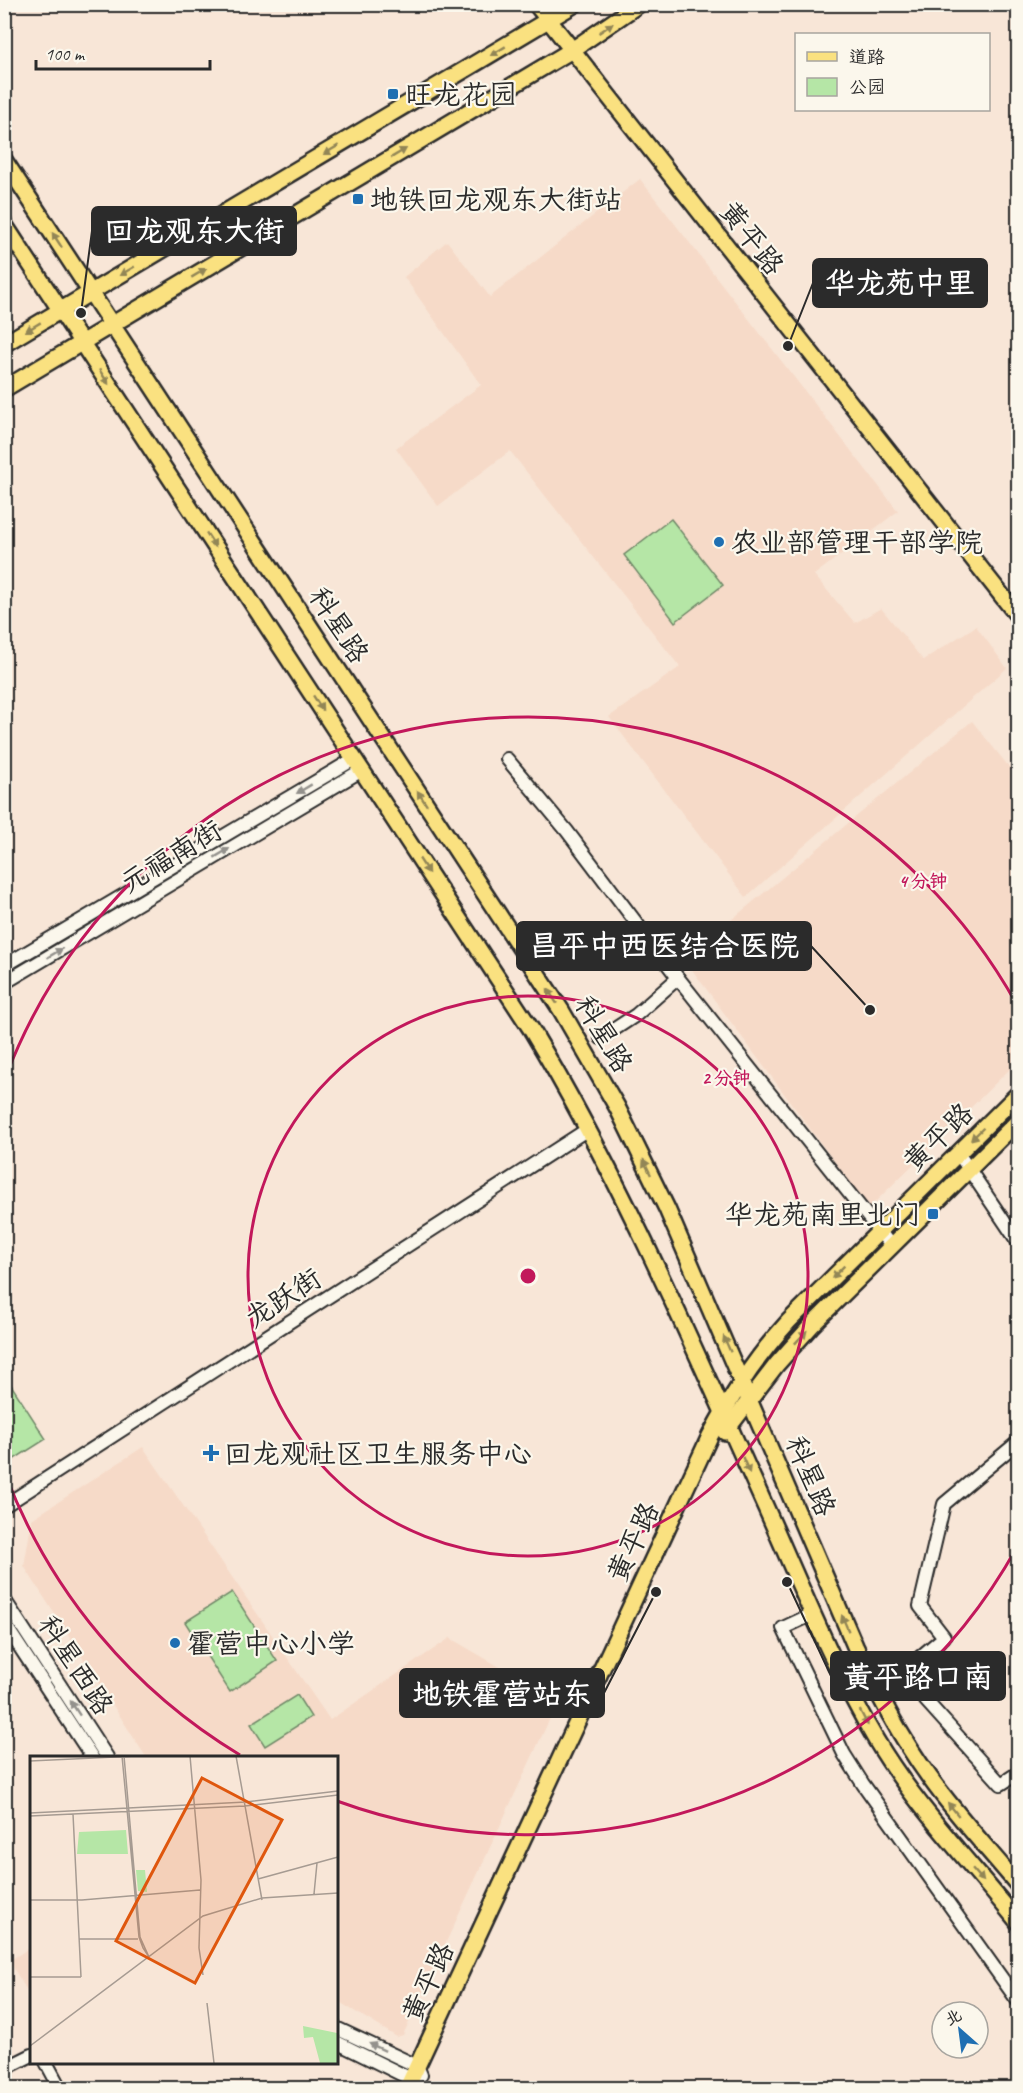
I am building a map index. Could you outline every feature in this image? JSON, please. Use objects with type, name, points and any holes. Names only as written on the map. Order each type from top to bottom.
[{"type":"main road","name":"黄平路","points":[[536,4],[1018,616]]},
{"type":"main road","points":[[4,344],[575,4]]},
{"type":"main road","points":[[4,389],[572,50],[639,4]]},
{"type":"main road","name":"科星路","points":[[4,160],[561,1010],[592,1061],[668,1209],[855,1646],[887,1710],[930,1779],[1018,1885]]},
{"type":"main road","name":"科星路","points":[[4,224],[531,1029],[588,1130],[648,1246],[813,1614],[856,1704],[898,1775],[936,1826],[1018,1922]]},
{"type":"main road","name":"黄平路","points":[[414,2079],[723,1412],[742,1379],[789,1321],[1018,1094]]},
{"type":"main road","name":"黄平路","points":[[414,2079],[692,1490],[729,1426],[811,1326],[1018,1120]]},
{"type":"street","points":[[507,759],[567,831],[678,978],[892,1246]]},
{"type":"street","name":"元福南街","points":[[4,966],[358,765]]},
{"type":"street","name":"元福南街","points":[[4,982],[358,765]]},
{"type":"street","points":[[601,1038],[636,1015],[678,978]]},
{"type":"street","name":"龙跃街","points":[[4,1506],[588,1130]]},
{"type":"street","points":[[958,1153],[1018,1242]]},
{"type":"street","points":[[1018,1442],[944,1504],[920,1606],[944,1637],[901,1673],[1001,1784],[1018,1773]]},
{"type":"street","name":"科星西路","points":[[4,1599],[106,1756]]},
{"type":"street","points":[[813,1614],[783,1628],[844,1754],[862,1784],[1018,2001]]},
{"type":"street","name":"科星西路","points":[[4,1623],[91,1756]]},
{"type":"street","points":[[338,2029],[414,2079]]},
{"type":"street","points":[[338,2043],[414,2079]]},
{"type":"street","points":[[4,2069],[30,2056]]},
{"type":"street","points":[[47,2063],[60,2088]]},
{"type":"shaded area","name":"农业部管理干部学院","points":[[640,179],[898,511],[814,575],[855,623],[881,608],[923,660],[976,626],[1007,668],[746,897],[609,717],[680,667],[510,451],[438,506],[396,448],[481,385],[404,277],[447,241],[490,297]]},
{"type":"shaded area","points":[[972,721],[1018,778],[1018,1061],[869,1208],[684,959]]},
{"type":"shaded area","points":[[143,1447],[330,1720],[450,1638],[558,1701],[403,2035],[397,2037],[338,2001],[338,1756],[145,1756],[24,1566],[32,1519]]},
{"type":"shaded area","points":[[30,1948],[30,1995],[9,1961]]},
{"type":"green space","points":[[671,519],[723,585],[675,622],[624,555]]},
{"type":"green space","points":[[4,1374],[46,1439],[5,1465],[4,1465]]},
{"type":"green space","points":[[232,1592],[277,1661],[230,1692],[185,1622]]},
{"type":"green space","points":[[297,1695],[311,1717],[265,1746],[251,1724]]},
{"type":"place","name":"旺龙花园","points":[[393,94]]},
{"type":"place","name":"地铁回龙观东大街站","points":[[358,199]]},
{"type":"place","name":"回龙观东大街","points":[[81,313]]},
{"type":"place","name":"华龙苑中里","points":[[788,346]]},
{"type":"place","name":"农业部管理干部学院","points":[[719,542]]},
{"type":"place","name":"昌平中西医结合医院","points":[[870,1010]]},
{"type":"place","name":"华龙苑南里北门","points":[[933,1214]]},
{"type":"place","name":"回龙观社区卫生服务中心","points":[[211,1453]]},
{"type":"place","name":"黄平路口南","points":[[787,1582]]},
{"type":"place","name":"地铁霍营站东","points":[[656,1592]]},
{"type":"place","name":"霍营中心小学","points":[[175,1643]]}]
